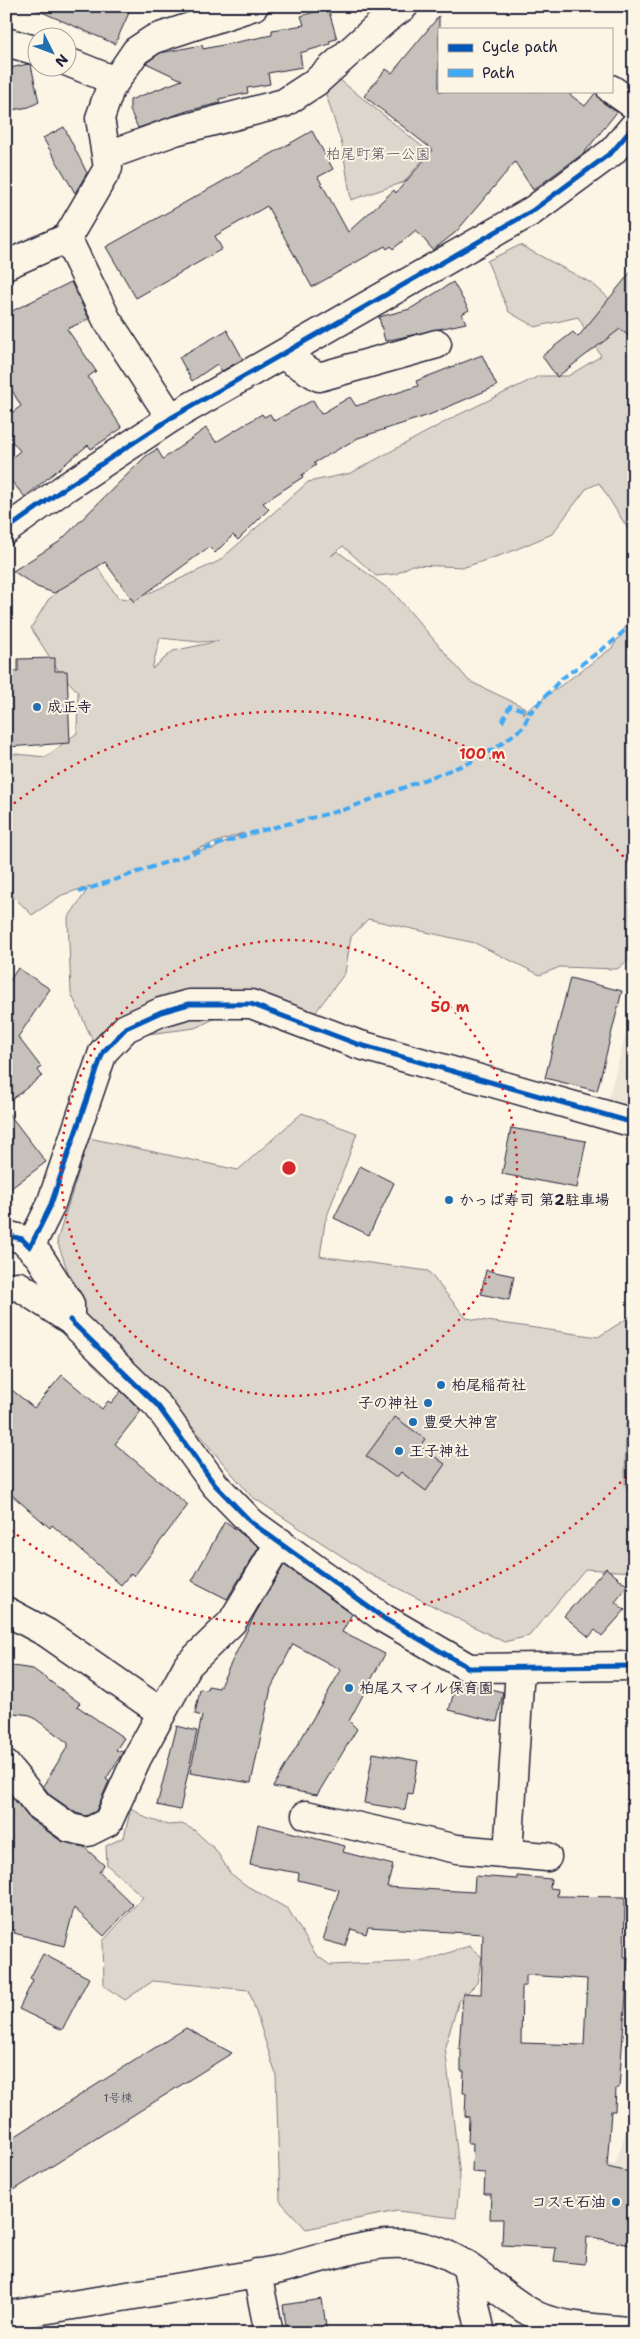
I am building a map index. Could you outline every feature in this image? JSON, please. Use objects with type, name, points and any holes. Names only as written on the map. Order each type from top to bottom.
[{"type":"street","points":[[6,265],[67,238],[108,168],[100,118],[116,81],[136,51],[154,39],[254,6]]},
{"type":"street","points":[[106,156],[175,131],[284,103],[316,82],[385,20],[404,6]]},
{"type":"street","points":[[6,42],[28,48]]},
{"type":"street","points":[[78,66],[116,81]]},
{"type":"street","points":[[612,91],[634,106]]},
{"type":"street","points":[[6,530],[62,490],[171,418],[532,211],[612,152],[634,126]]},
{"type":"street","points":[[67,238],[107,320],[171,418]]},
{"type":"street","points":[[282,355],[318,377],[437,344]]},
{"type":"street","points":[[70,1320],[70,1304],[39,1256],[18,1241],[50,1207],[103,1052],[126,1028],[161,1012],[189,1004],[251,1004],[357,1044],[634,1123]]},
{"type":"street","points":[[6,1287],[19,1286],[70,1320],[158,1406],[215,1486],[252,1523],[384,1620],[469,1668],[520,1669],[634,1666]]},
{"type":"street","points":[[186,1475],[215,1486]]},
{"type":"street","points":[[6,1766],[39,1806],[70,1828],[88,1832],[108,1822],[137,1758],[188,1665],[232,1622],[280,1542]]},
{"type":"street","points":[[6,1612],[46,1634],[162,1713]]},
{"type":"street","points":[[508,1854],[520,1669]]},
{"type":"street","points":[[306,1815],[457,1848],[548,1857]]},
{"type":"street","points":[[6,2316],[257,2273],[371,2246],[414,2245],[443,2252],[466,2264],[516,2304],[540,2317],[566,2324],[634,2332]]},
{"type":"street","points":[[466,2264],[481,2333]]},
{"type":"street","points":[[257,2273],[269,2333]]},
{"type":"shaded area","points":[[634,1005],[634,1115],[606,1107]]},
{"type":"shaded area","name":"コスモ石油","points":[[634,2108],[634,2246],[589,2239],[606,2163],[615,2164]]},
{"type":"green space","name":"柏尾町第一公園","points":[[335,76],[429,152],[404,182],[351,200],[342,145],[324,88]]},
{"type":"green space","points":[[520,245],[593,284],[634,321],[634,550],[630,532],[599,483],[586,489],[552,534],[510,552],[465,567],[412,565],[396,574],[376,576],[343,546],[337,551],[394,593],[469,681],[526,708],[522,714],[612,648],[634,614],[634,883],[630,891],[631,958],[617,969],[560,967],[540,975],[475,943],[368,919],[351,937],[345,973],[314,1014],[235,1009],[195,1028],[93,1041],[71,993],[68,918],[90,886],[62,895],[32,915],[6,889],[6,753],[46,757],[77,733],[78,692],[58,670],[31,628],[48,600],[93,560],[118,598],[136,599],[219,561],[308,482],[351,473],[456,416],[539,376],[568,376],[601,356],[578,317],[535,327],[509,312],[487,261]],"holes":[[[160,638],[199,642],[219,641],[173,651],[152,669]],[[243,833],[213,849],[191,851]]]},
{"type":"green space","points":[[302,1113],[357,1133],[325,1222],[320,1256],[428,1271],[466,1318],[598,1337],[634,1314],[634,1420],[626,1424],[625,1484],[634,1502],[634,1572],[585,1569],[529,1636],[504,1642],[366,1572],[251,1496],[167,1397],[83,1314],[57,1241],[89,1138],[238,1170]]},
{"type":"green space","points":[[131,1808],[146,1818],[168,1825],[182,1824],[194,1830],[216,1850],[230,1873],[247,1886],[288,1909],[316,1955],[330,1965],[424,1961],[469,1946],[482,1957],[477,1983],[459,2001],[445,2046],[460,2177],[456,2218],[397,2211],[306,2229],[280,2201],[276,2075],[249,1990],[153,1981],[125,2000],[104,1986],[103,1941],[143,1897],[107,1865],[106,1846],[124,1837]]},
{"type":"building","points":[[28,6],[132,6],[115,44]]},
{"type":"building","points":[[328,8],[337,39],[329,41],[330,44],[300,53],[302,67],[268,73],[270,84],[247,88],[248,93],[219,99],[220,103],[187,111],[138,128],[130,110],[130,100],[182,80],[146,63],[160,53],[202,45],[203,49],[272,35],[272,30],[304,25],[301,16]]},
{"type":"building","points":[[439,16],[438,92],[566,92],[585,106],[596,92],[602,102],[617,112],[584,153],[533,190],[515,162],[456,232],[433,250],[416,230],[393,249],[391,246],[387,249],[385,246],[312,287],[267,206],[215,236],[222,249],[136,298],[106,247],[312,131],[333,169],[318,177],[348,232],[394,190],[396,193],[433,150],[364,96],[386,69],[392,73]]},
{"type":"building","points":[[28,64],[28,78],[34,78],[39,102],[29,107],[6,111],[6,69]]},
{"type":"building","points":[[64,127],[87,173],[75,193],[43,138]]},
{"type":"building","points":[[634,268],[634,340],[620,329],[557,377],[542,356],[573,332],[578,337]]},
{"type":"building","points":[[71,282],[89,319],[67,329],[96,371],[88,377],[122,428],[91,449],[88,445],[25,497],[6,475],[6,462],[20,451],[6,434],[6,417],[21,406],[6,380],[6,314]]},
{"type":"building","points":[[453,282],[469,310],[462,314],[466,323],[385,341],[379,317],[410,309]]},
{"type":"building","points":[[227,330],[243,359],[222,371],[217,364],[192,381],[179,357]]},
{"type":"building","points":[[482,355],[497,386],[429,415],[358,438],[314,463],[316,465],[302,475],[303,477],[263,503],[269,509],[238,540],[233,535],[215,553],[209,547],[134,602],[105,562],[54,593],[37,587],[13,571],[59,542],[146,456],[157,449],[163,459],[206,428],[216,442],[262,414],[264,417],[270,414],[274,421],[313,400],[321,414],[350,397],[356,406],[418,386],[416,381]]},
{"type":"building","name":"成正寺","points":[[55,658],[55,671],[67,671],[70,743],[6,747],[6,671],[18,671],[18,659]]},
{"type":"building","points":[[18,968],[50,989],[18,1037],[41,1067],[38,1070],[42,1076],[6,1104],[6,986]]},
{"type":"building","points":[[570,978],[622,991],[597,1091],[545,1078]]},
{"type":"building","points":[[6,1110],[46,1162],[6,1192]]},
{"type":"building","points":[[511,1128],[586,1141],[577,1188],[502,1174]]},
{"type":"building","points":[[360,1166],[394,1183],[369,1235],[334,1218]]},
{"type":"building","points":[[486,1270],[514,1276],[509,1300],[481,1294]]},
{"type":"building","points":[[62,1375],[102,1409],[108,1401],[111,1403],[121,1391],[141,1411],[115,1444],[188,1505],[134,1576],[131,1573],[121,1585],[52,1525],[50,1528],[6,1490],[6,1385],[34,1408]]},
{"type":"building","name":"王子神社","points":[[395,1417],[425,1439],[420,1446],[445,1464],[426,1491],[401,1472],[396,1478],[366,1456]]},
{"type":"building","points":[[225,1521],[259,1547],[227,1599],[192,1581]]},
{"type":"building","points":[[284,1565],[352,1614],[342,1632],[385,1654],[349,1721],[357,1729],[317,1795],[273,1787],[341,1670],[293,1644],[271,1688],[251,1783],[190,1773],[202,1716],[195,1714],[200,1689],[207,1690],[208,1686],[219,1688],[255,1614]]},
{"type":"building","points":[[606,1568],[628,1586],[615,1602],[625,1610],[602,1636],[595,1630],[589,1637],[564,1616]]},
{"type":"building","points":[[6,1665],[33,1669],[80,1703],[77,1706],[124,1738],[116,1750],[123,1752],[106,1779],[109,1781],[96,1811],[86,1816],[76,1813],[50,1795],[43,1786],[68,1746],[68,1743],[30,1715],[6,1712]]},
{"type":"building","points":[[457,1681],[503,1692],[497,1722],[449,1710]]},
{"type":"building","points":[[177,1726],[197,1731],[180,1810],[157,1805]]},
{"type":"building","points":[[373,1753],[418,1761],[412,1794],[408,1793],[405,1810],[364,1803]]},
{"type":"building","points":[[6,1795],[14,1799],[30,1819],[61,1841],[84,1847],[104,1865],[99,1872],[133,1905],[104,1936],[74,1908],[64,1946],[14,1933],[15,1930],[6,1928]]},
{"type":"building","points":[[258,1824],[345,1846],[343,1852],[393,1865],[387,1887],[474,1892],[475,1876],[517,1879],[517,1876],[551,1879],[550,1888],[558,1889],[557,1896],[625,1897],[624,1957],[628,1957],[626,1995],[619,2088],[616,2088],[615,2111],[611,2111],[607,2167],[634,2173],[634,2225],[630,2245],[587,2236],[585,2264],[554,2261],[556,2248],[502,2245],[503,2219],[490,2219],[491,2194],[484,2194],[485,2173],[472,2172],[473,2143],[468,2143],[469,2117],[465,2116],[466,2093],[463,2093],[464,2071],[461,2071],[461,2049],[459,2049],[463,1993],[481,1994],[483,1934],[368,1927],[366,1934],[351,1929],[345,1946],[323,1940],[339,1890],[298,1880],[299,1873],[250,1865]],"holes":[[[526,1975],[587,1979],[584,2045],[521,2043],[522,1986],[526,1986]]]},
{"type":"building","points":[[43,1954],[89,1978],[62,2030],[19,2009],[33,1980],[30,1978]]},
{"type":"building","points":[[186,2028],[232,2053],[6,2195],[6,2142]]},
{"type":"building","points":[[322,2299],[327,2333],[287,2333],[283,2305]]},
{"type":"marked path","points":[[502,722],[510,706],[531,712],[561,679],[611,643],[634,622]]},
{"type":"marked path","points":[[79,892],[252,833],[346,809],[469,763],[497,747],[522,728],[531,712]]},
{"type":"cycle path","points":[[6,530],[62,490],[171,418],[532,211],[612,152],[634,126]]},
{"type":"cycle path","points":[[6,1235],[22,1239],[30,1247],[50,1207],[103,1052],[126,1028],[161,1012],[189,1004],[251,1004],[357,1044],[634,1123]]},
{"type":"cycle path","points":[[70,1320],[158,1406],[215,1485],[252,1523],[385,1619],[469,1668],[634,1666]]},
{"type":"place","name":"成正寺","points":[[37,707]]},
{"type":"place","name":"かっぱ寿司 第2駐車場","points":[[449,1200]]},
{"type":"place","name":"柏尾稲荷社","points":[[441,1385]]},
{"type":"place","name":"子の神社","points":[[428,1403]]},
{"type":"place","name":"豊受大神宮","points":[[413,1422]]},
{"type":"place","name":"王子神社","points":[[399,1451]]},
{"type":"place","name":"柏尾スマイル保育園","points":[[349,1688]]},
{"type":"place","name":"コスモ石油","points":[[616,2202]]}]
